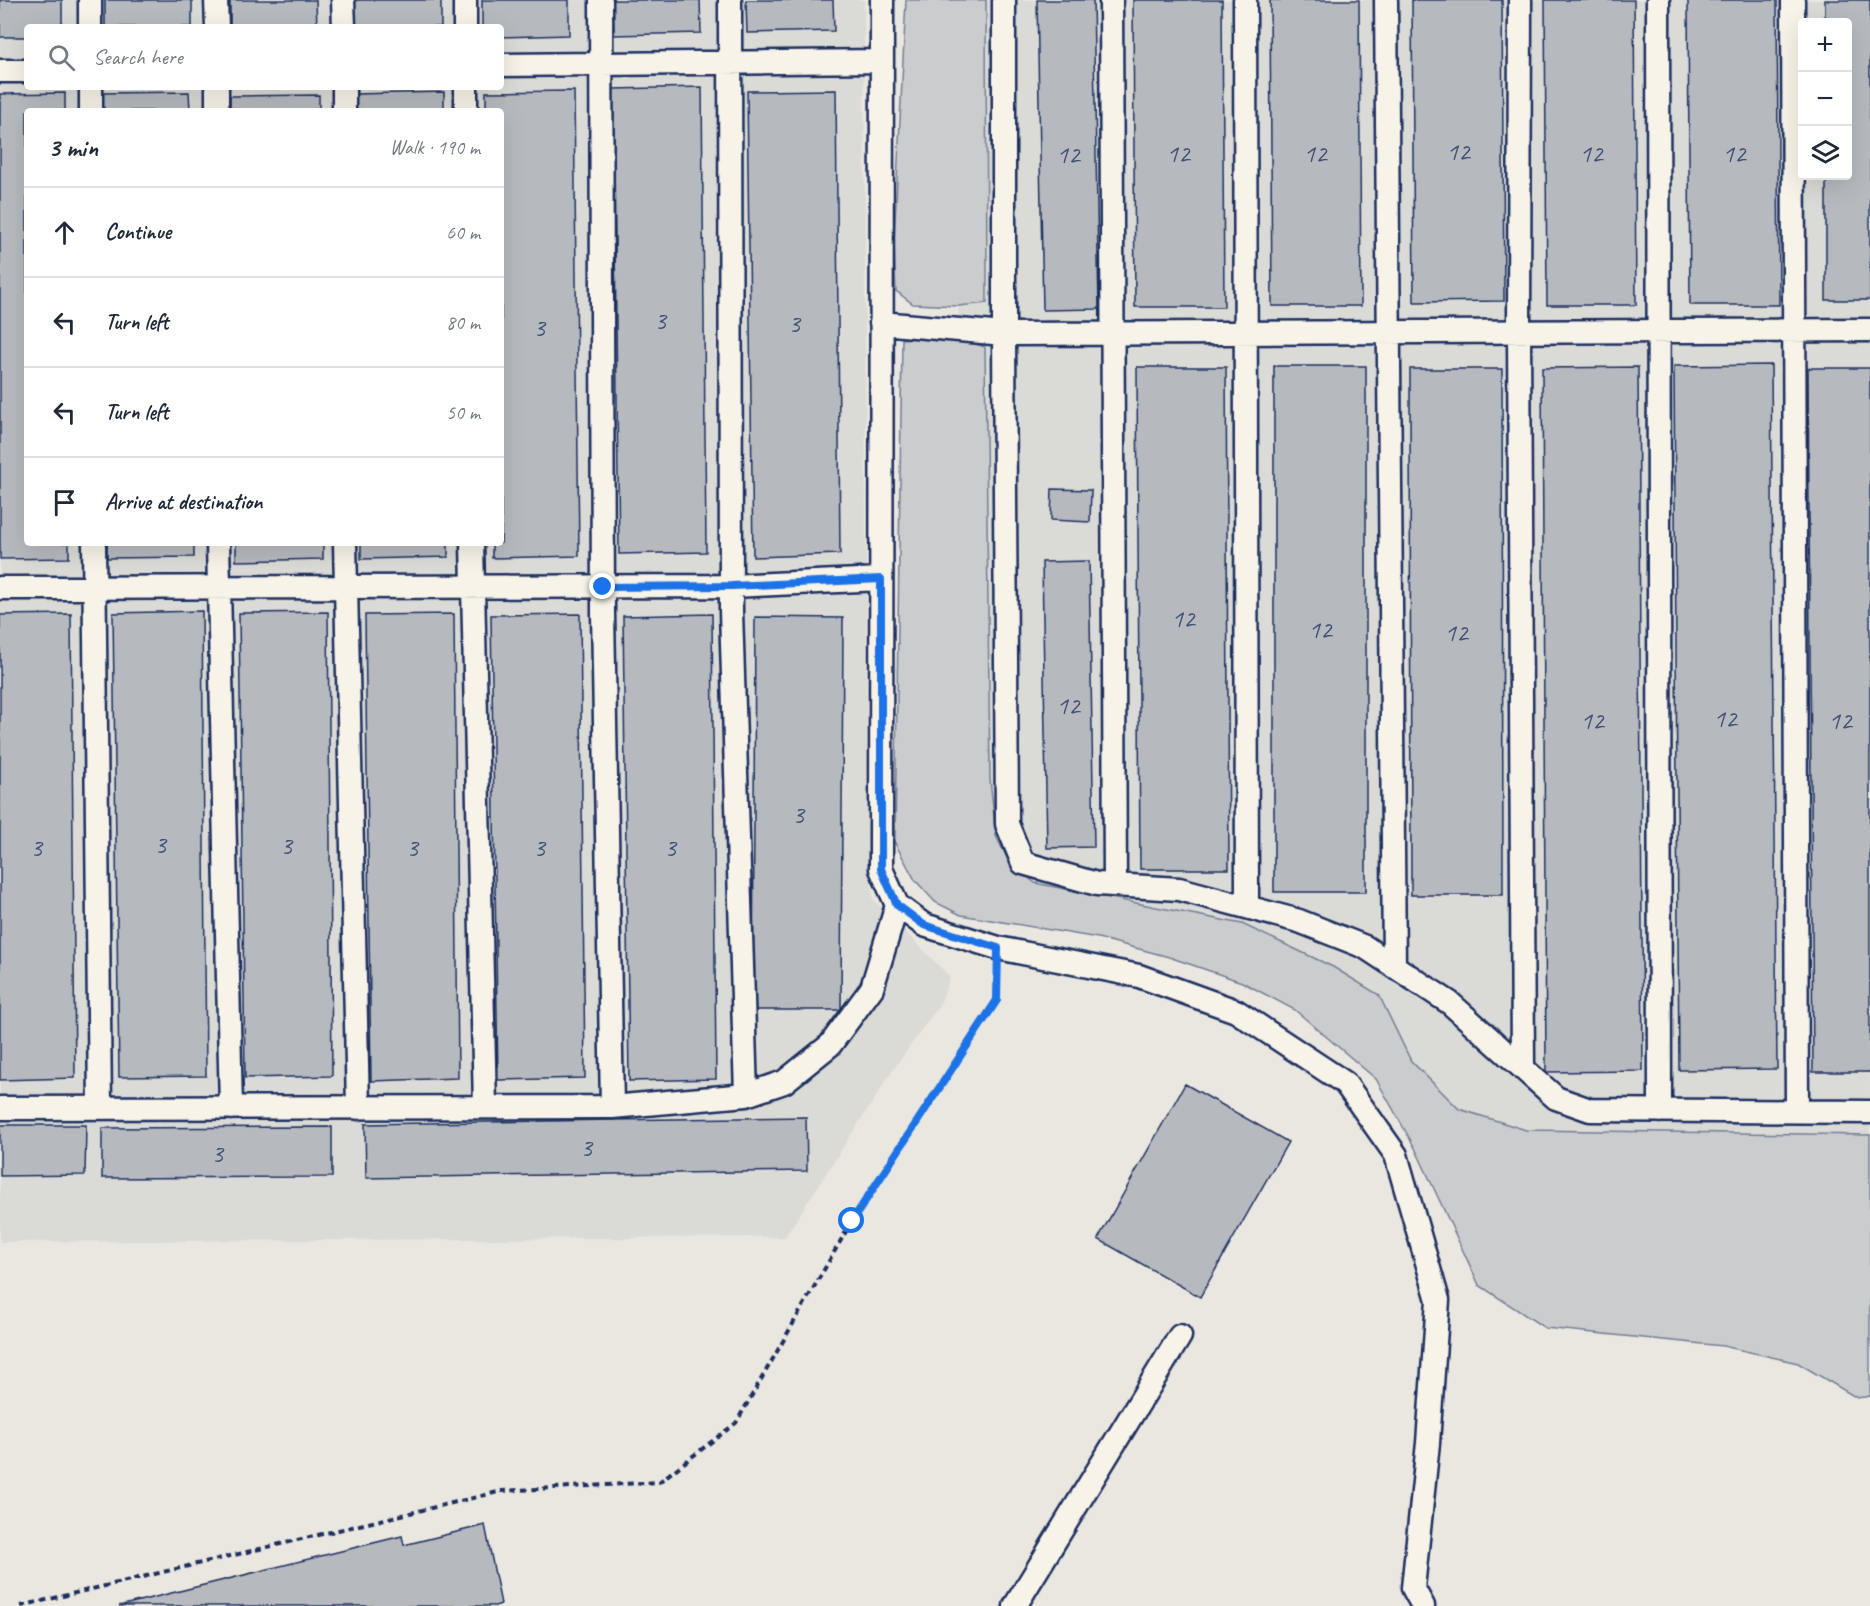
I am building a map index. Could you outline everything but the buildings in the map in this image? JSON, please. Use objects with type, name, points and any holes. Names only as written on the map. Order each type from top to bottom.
[{"type":"lane","points":[[90,0],[90,24]]},
{"type":"lane","points":[[216,0],[217,24]]},
{"type":"lane","points":[[343,0],[344,24]]},
{"type":"lane","points":[[465,0],[465,24]]},
{"type":"lane","points":[[601,0],[603,587],[612,1107]]},
{"type":"lane","points":[[730,0],[731,586],[746,1095]]},
{"type":"lane","points":[[882,0],[881,869],[897,905],[924,925],[998,948],[1139,976],[1236,1011],[1345,1083],[1396,1155],[1438,1300],[1428,1443],[1413,1588],[1423,1606]]},
{"type":"lane","points":[[1004,0],[1007,824],[1023,864],[1097,884],[1179,889],[1299,921],[1365,947],[1450,1003],[1556,1098],[1590,1110],[1870,1112]]},
{"type":"lane","points":[[1111,0],[1115,885]]},
{"type":"lane","points":[[1245,0],[1247,907]]},
{"type":"lane","points":[[1386,0],[1394,967]]},
{"type":"lane","points":[[1520,0],[1519,332],[1523,1068]]},
{"type":"lane","points":[[1658,0],[1660,1111]]},
{"type":"lane","points":[[1793,0],[1797,1111]]},
{"type":"lane","points":[[504,65],[882,60]]},
{"type":"lane","points":[[0,71],[24,71]]},
{"type":"lane","points":[[91,90],[91,108]]},
{"type":"lane","points":[[217,90],[217,108]]},
{"type":"lane","points":[[344,90],[344,108]]},
{"type":"lane","points":[[466,90],[466,108]]},
{"type":"lane","points":[[881,323],[1004,334],[1870,330]]},
{"type":"lane","points":[[93,546],[100,1108]]},
{"type":"lane","points":[[218,546],[231,1108]]},
{"type":"lane","points":[[345,546],[358,1108]]},
{"type":"lane","points":[[472,546],[484,1107]]},
{"type":"lane","points":[[0,588],[731,586],[881,579]]},
{"type":"lane","points":[[0,1108],[612,1107],[746,1095],[784,1082],[831,1045],[872,988],[897,905]]},
{"type":"lane","points":[[1015,1606],[1180,1335]]},
{"type":"path","points":[[21,1606],[502,1491],[659,1482],[736,1423],[852,1221],[997,1000],[998,948]]},
{"type":"shaded area","points":[[0,0],[864,0],[867,823],[873,899],[950,977],[940,1004],[893,1070],[785,1237],[0,1242]]},
{"type":"shaded area","points":[[906,0],[986,0],[987,303],[958,306],[913,304],[896,291],[894,242]]},
{"type":"shaded area","points":[[961,0],[1870,0],[1870,1164],[1492,1141],[1367,1026],[1022,893],[955,750]]},
{"type":"shaded area","points":[[926,337],[960,339],[985,347],[990,779],[996,836],[1009,862],[1035,883],[1242,924],[1333,967],[1379,995],[1411,1061],[1459,1109],[1526,1130],[1870,1135],[1870,1396],[1857,1398],[1798,1363],[1723,1346],[1545,1328],[1479,1285],[1415,1148],[1376,1079],[1295,1010],[1242,982],[1169,957],[1098,938],[961,915],[935,902],[915,880],[895,843],[902,339]]},
{"type":"route","points":[[603,587],[731,586],[881,579],[881,869],[897,905],[924,925],[998,948],[997,1000],[852,1221]]}]
